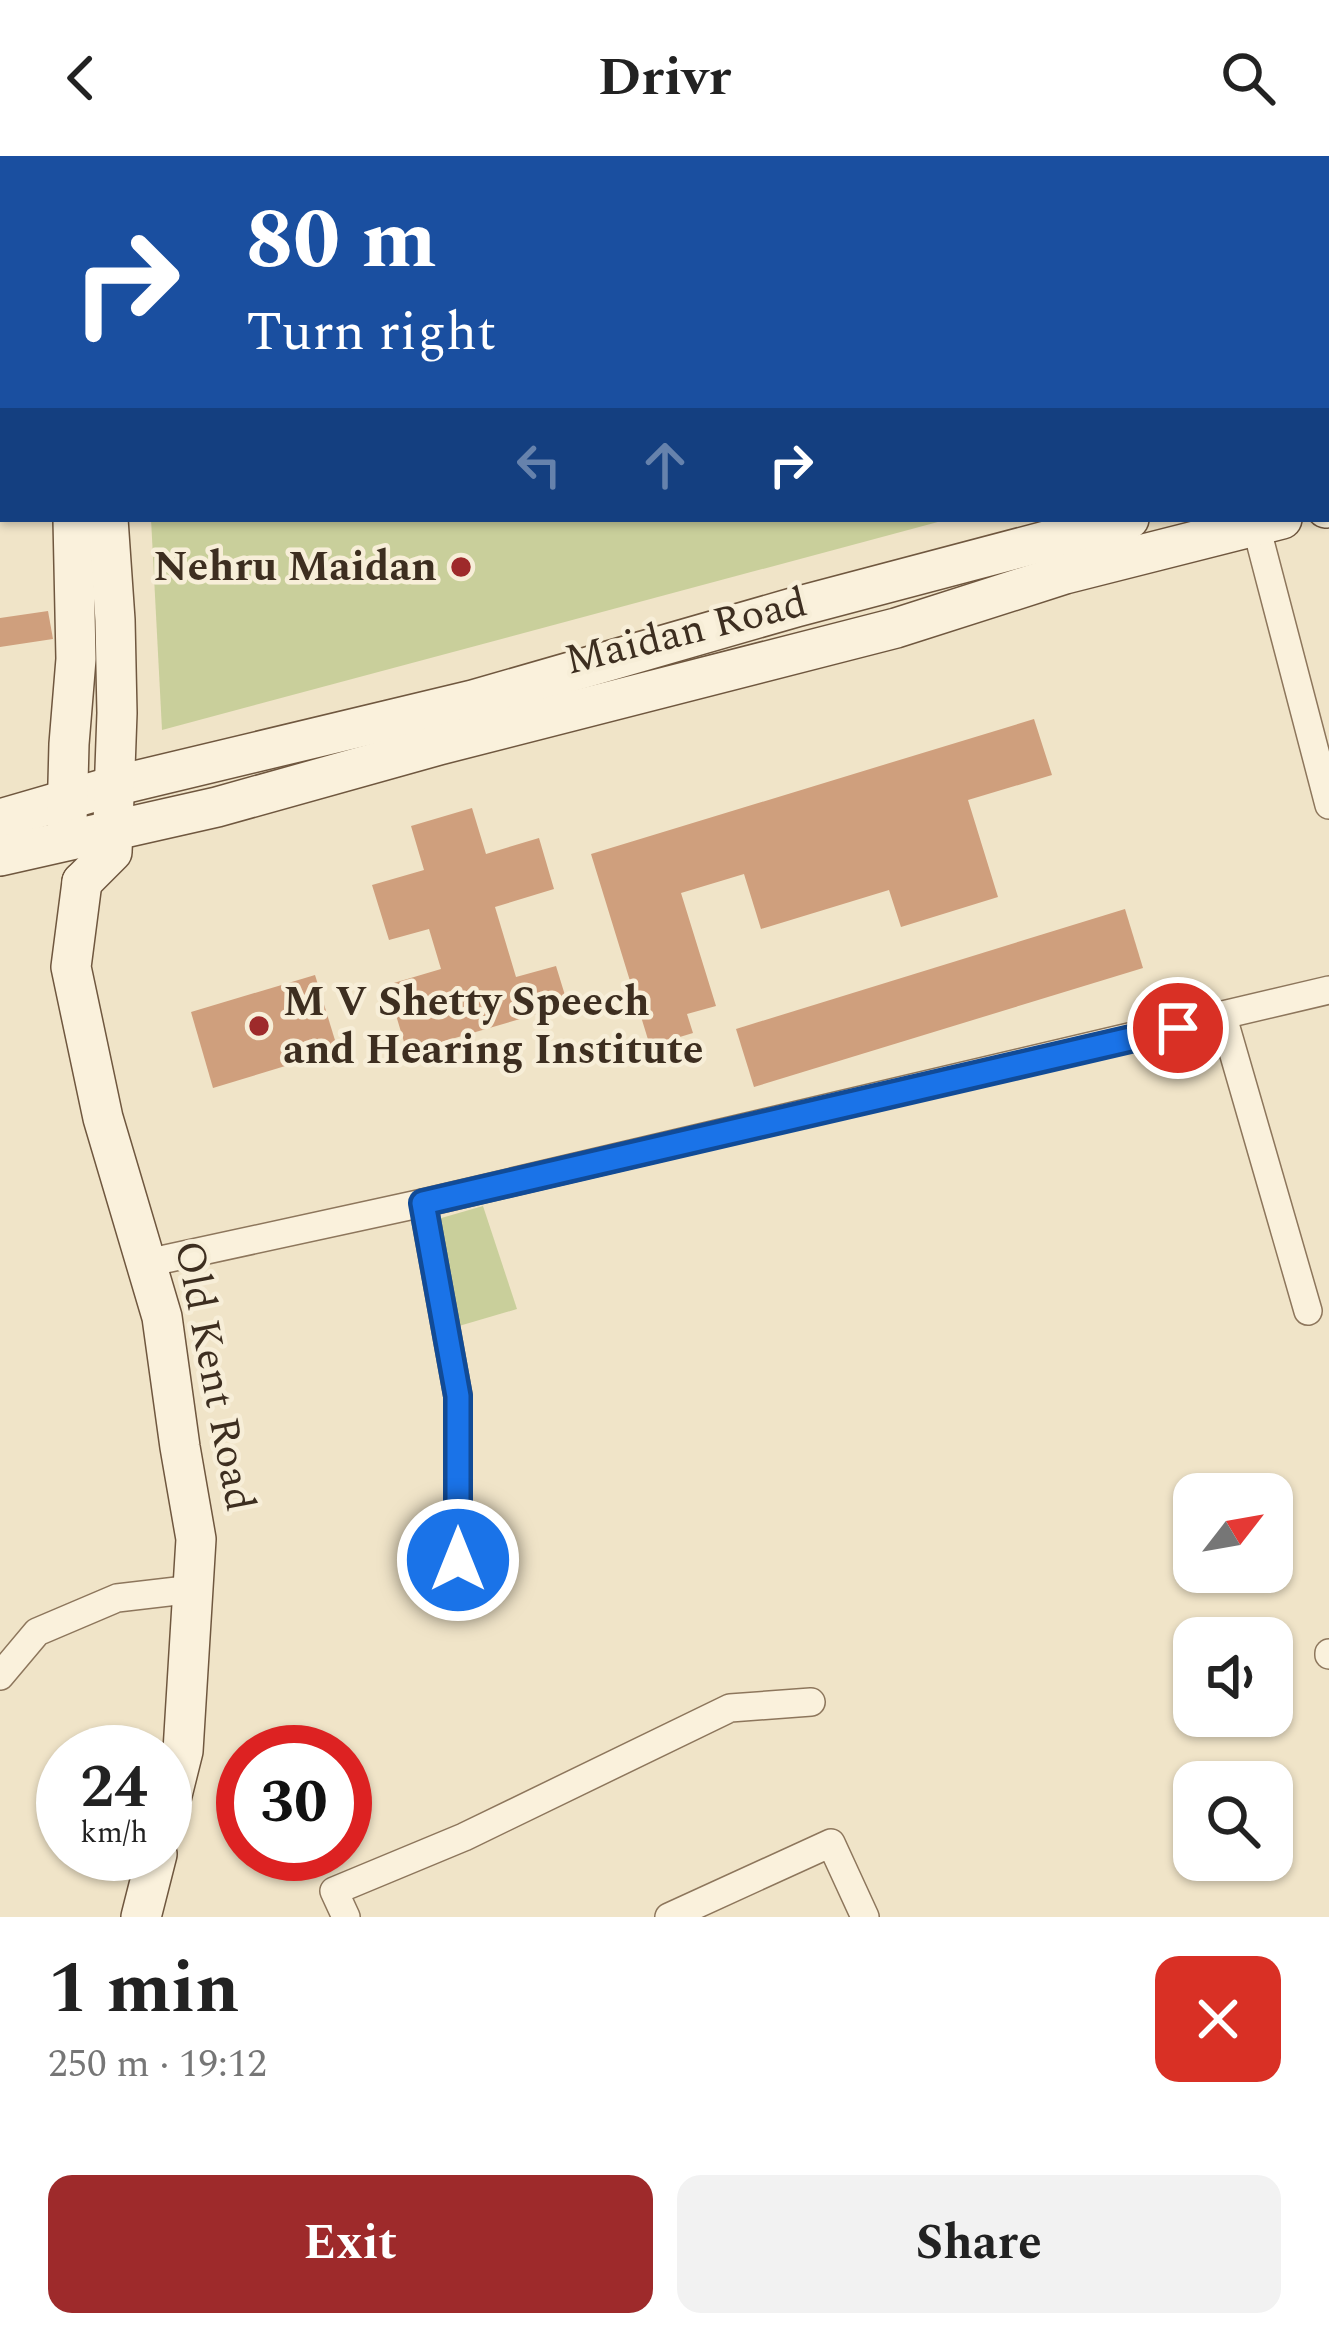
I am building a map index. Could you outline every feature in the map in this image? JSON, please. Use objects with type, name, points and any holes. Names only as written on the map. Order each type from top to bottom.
[{"type":"main road","points":[[73,522],[76,658],[66,841],[68,859],[82,882],[112,852],[116,655],[107,522]]},
{"type":"main road","name":"Maidan Road","points":[[0,818],[473,700],[796,607],[1118,522]]},
{"type":"main road","name":"Maidan Road","points":[[0,856],[217,807],[896,628],[1065,574],[1269,522]]},
{"type":"main road","name":"Old Kent Road","points":[[82,882],[71,967],[103,1118],[162,1317],[196,1539],[185,1725]]},
{"type":"main road","points":[[141,1917],[150,1881]]},
{"type":"street","points":[[1269,522],[1329,806]]},
{"type":"street","points":[[147,1263],[423,1203],[1329,990]]},
{"type":"street","points":[[1223,1017],[1308,1312]]},
{"type":"street","points":[[423,1203],[458,1396],[458,1560]]},
{"type":"street","points":[[0,1676],[38,1632],[117,1598],[194,1588]]},
{"type":"street","points":[[346,1917],[334,1891],[464,1837],[730,1708],[811,1702]]},
{"type":"street","points":[[669,1917],[831,1843],[865,1917]]},
{"type":"green space","points":[[151,522],[938,522],[162,730]]},
{"type":"green space","points":[[483,1206],[517,1309],[459,1326],[431,1221]]},
{"type":"building","points":[[48,611],[53,639],[0,647],[0,618]]},
{"type":"building","points":[[1034,719],[1052,775],[968,800],[998,897],[901,927],[889,890],[761,929],[744,874],[681,893],[716,1006],[687,1014],[693,1033],[650,1046],[591,854]]},
{"type":"building","points":[[472,808],[486,854],[539,838],[554,889],[495,907],[516,977],[556,966],[568,1005],[407,1052],[387,985],[441,969],[429,929],[389,940],[372,885],[424,870],[411,826]]},
{"type":"building","points":[[1125,909],[1143,968],[754,1087],[736,1029]]},
{"type":"building","points":[[315,975],[338,1050],[213,1088],[191,1012]]},
{"type":"place","name":"Nehru Maidan","points":[[461,567]]},
{"type":"place","name":"M V Shetty Speech and Hearing Institute","points":[[259,1026]]},
{"type":"route","points":[[458,1560],[458,1396],[423,1203],[1178,1028]]}]
